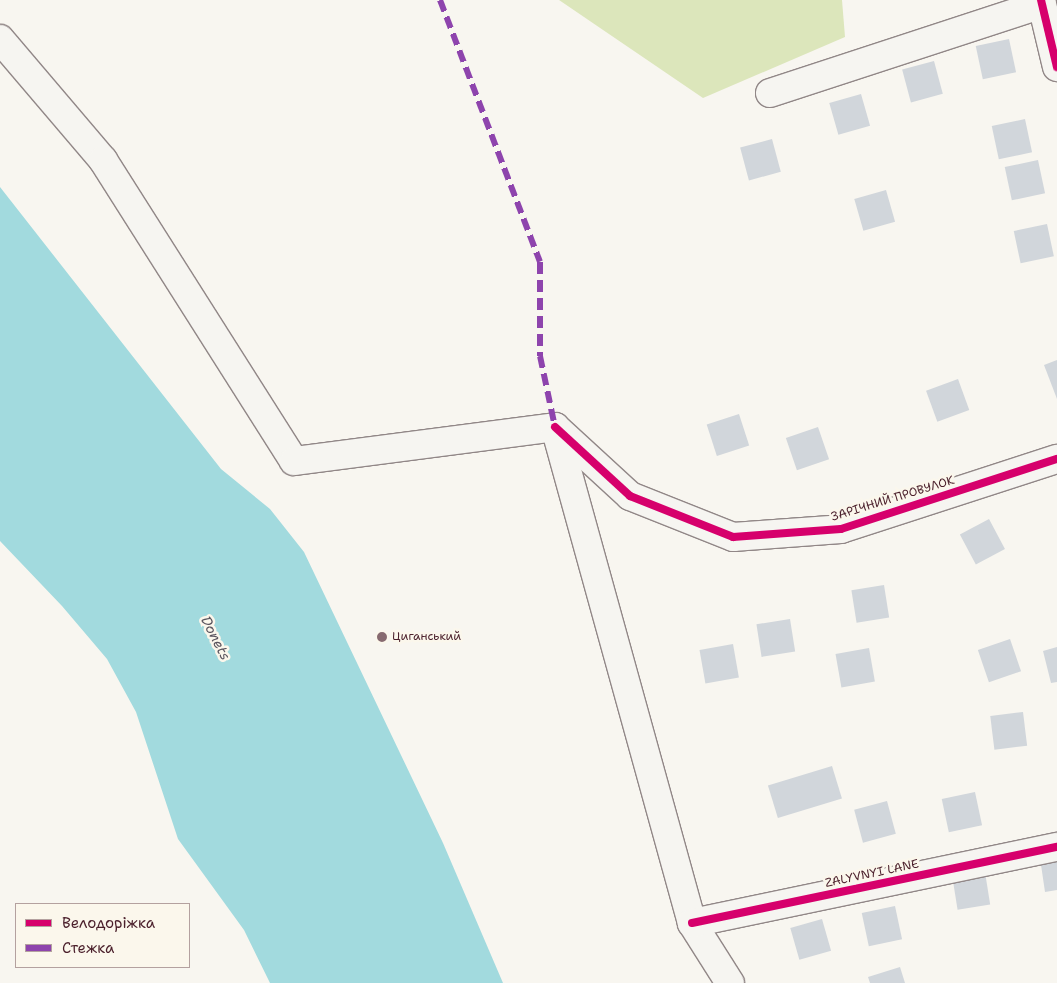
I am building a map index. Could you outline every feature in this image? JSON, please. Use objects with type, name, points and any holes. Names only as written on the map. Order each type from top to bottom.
[{"type":"street","points":[[770,93],[1041,2],[1057,67]]},
{"type":"street","points":[[0,39],[103,160],[294,461],[555,426],[692,923],[730,983]]},
{"type":"street","name":"ЗАРІЧНИЙ ПРОВУЛОК","points":[[555,426],[630,496],[733,537],[841,529],[1057,459]]},
{"type":"street","name":"ZALYVNYI LANE","points":[[692,923],[1057,847]]},
{"type":"green space","points":[[559,0],[842,0],[845,37],[703,98]]},
{"type":"water","name":"Donets","points":[[0,187],[221,469],[270,509],[304,552],[443,843],[503,983],[270,983],[244,930],[178,839],[136,712],[107,659],[62,606],[0,541]]},
{"type":"building","points":[[1009,39],[1016,72],[983,79],[976,46]]},
{"type":"building","points":[[934,61],[943,94],[911,102],[902,70]]},
{"type":"building","points":[[861,94],[870,126],[838,135],[829,103]]},
{"type":"building","points":[[1025,119],[1032,152],[999,159],[992,126]]},
{"type":"building","points":[[772,139],[781,172],[749,180],[740,148]]},
{"type":"building","points":[[1038,160],[1045,193],[1012,200],[1005,167]]},
{"type":"building","points":[[886,190],[895,222],[863,231],[854,199]]},
{"type":"building","points":[[1047,224],[1054,256],[1021,263],[1014,231]]},
{"type":"building","points":[[1057,360],[1057,399],[1044,365]]},
{"type":"building","points":[[958,379],[969,410],[937,422],[926,391]]},
{"type":"building","points":[[739,414],[749,445],[717,456],[707,425]]},
{"type":"building","points":[[818,427],[829,459],[797,470],[786,438]]},
{"type":"building","points":[[989,519],[1005,549],[976,565],[960,534]]},
{"type":"building","points":[[884,585],[889,618],[857,623],[851,590]]},
{"type":"building","points":[[790,619],[795,652],[762,657],[756,624]]},
{"type":"building","points":[[1010,639],[1021,671],[989,682],[978,650]]},
{"type":"building","points":[[733,644],[739,677],[705,683],[700,650]]},
{"type":"building","points":[[1057,647],[1057,682],[1051,683],[1043,651]]},
{"type":"building","points":[[869,648],[875,681],[841,687],[836,654]]},
{"type":"building","points":[[1023,712],[1027,746],[994,750],[990,716]]},
{"type":"building","points":[[832,766],[842,799],[778,818],[768,786]]},
{"type":"building","points":[[975,792],[982,825],[949,832],[942,799]]},
{"type":"building","points":[[887,801],[896,834],[863,843],[854,810]]},
{"type":"building","points":[[1057,856],[1057,890],[1045,892],[1040,858]]},
{"type":"building","points":[[985,872],[990,905],[958,910],[952,877]]},
{"type":"building","points":[[895,906],[902,939],[869,946],[862,913]]},
{"type":"building","points":[[822,919],[831,951],[799,960],[790,928]]},
{"type":"building","points":[[900,967],[905,983],[870,983],[868,977]]},
{"type":"marked path","points":[[440,0],[540,262],[540,356],[555,427]]},
{"type":"cycle path","points":[[1041,0],[1057,67]]},
{"type":"cycle path","points":[[555,427],[630,496],[733,537],[841,529],[1057,459]]},
{"type":"cycle path","points":[[692,923],[1057,847]]},
{"type":"place","name":"Циганський","points":[[382,637]]}]
